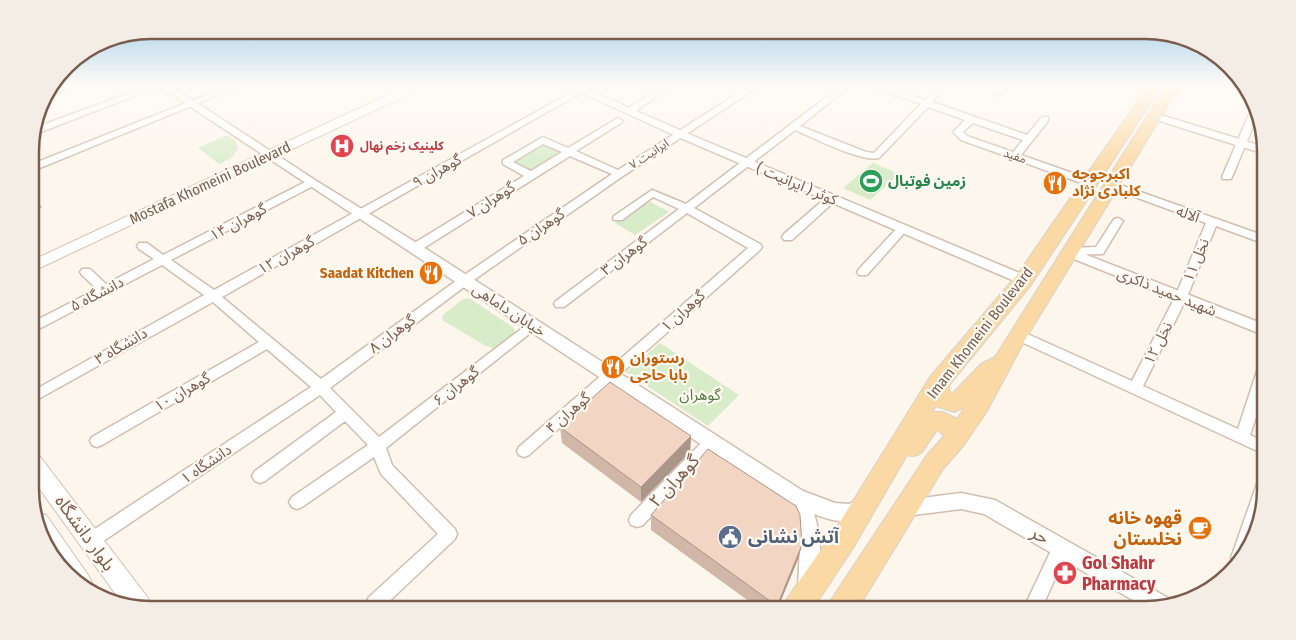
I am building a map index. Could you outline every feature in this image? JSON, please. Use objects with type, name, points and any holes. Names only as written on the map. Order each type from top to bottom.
[{"type":"main road","name":"Mostafa Khomeini Boulevard","points":[[39,263],[340,116]]},
{"type":"main road","name":"Mostafa Khomeini Boulevard","points":[[39,253],[349,116]]},
{"type":"main road","name":"Imam Khomeini Boulevard","points":[[802,601],[844,539],[938,383],[1024,280],[1135,116]]},
{"type":"main road","name":"Imam Khomeini Boulevard","points":[[847,601],[935,462],[956,438],[979,405],[1018,334],[1154,116]]},
{"type":"main road","points":[[938,383],[938,395],[947,403],[961,402],[987,370],[1002,363]]},
{"type":"main road","points":[[890,463],[910,452],[927,426],[935,420],[948,424],[954,430],[956,438]]},
{"type":"main road","name":"بلوار دانشگاه","points":[[39,471],[133,600]]},
{"type":"street","points":[[43,124],[66,116]]},
{"type":"street","points":[[39,165],[162,116]]},
{"type":"street","name":"خیابان داماهی","points":[[210,116],[750,467],[811,503],[832,511],[850,513],[862,507]]},
{"type":"street","name":"گوهران ۹","points":[[360,215],[534,116]]},
{"type":"street","name":"کوثر ( ایرانیت )","points":[[639,116],[1024,280]]},
{"type":"street","name":"ایرانیت ۷","points":[[619,174],[708,116]]},
{"type":"street","name":"گوهران ۳","points":[[560,304],[688,209],[808,116]]},
{"type":"street","points":[[794,127],[864,155],[876,156],[914,116]]},
{"type":"street","points":[[960,116],[1028,139]]},
{"type":"street","points":[[1154,116],[1257,148]]},
{"type":"street","name":"مفید","points":[[966,118],[958,132],[964,138],[1091,183]]},
{"type":"street","points":[[1015,156],[1044,119]]},
{"type":"street","points":[[1227,177],[1252,119]]},
{"type":"street","name":"گوهران ۷","points":[[415,248],[618,121]]},
{"type":"street","points":[[530,175],[506,162],[543,140],[619,174]]},
{"type":"street","name":"گوهران ۵","points":[[464,281],[619,174]]},
{"type":"street","name":"گوهران ۱۴","points":[[164,260],[311,183]]},
{"type":"street","name":"آلاله","points":[[1112,186],[1257,237]]},
{"type":"street","points":[[618,218],[652,193],[688,209]]},
{"type":"street","points":[[788,237],[832,198]]},
{"type":"street","name":"گوهران ۱","points":[[611,376],[756,247],[688,209]]},
{"type":"street","name":"گوهران ۱۲","points":[[212,295],[360,215]]},
{"type":"street","points":[[1069,252],[1099,251],[1118,221]]},
{"type":"street","name":"نخل ۱۱","points":[[1181,297],[1212,222]]},
{"type":"street","points":[[863,272],[902,229]]},
{"type":"street","points":[[143,246],[212,295],[266,343],[321,387],[378,446],[386,469],[449,534],[377,601]]},
{"type":"street","name":"شهید حمید ذاکری","points":[[1069,252],[1257,327]]},
{"type":"street","name":"دانشگاه ۵","points":[[39,324],[164,260]]},
{"type":"street","points":[[86,272],[105,290]]},
{"type":"street","name":"گوهران ۸","points":[[321,387],[464,281]]},
{"type":"street","name":"دانشگاه ۳","points":[[39,393],[212,295]]},
{"type":"street","name":"نخل ۱۲","points":[[1134,388],[1181,297]]},
{"type":"street","name":"گوهران ۶","points":[[297,502],[378,446],[533,326]]},
{"type":"street","points":[[1018,334],[1257,445]]},
{"type":"street","name":"گوهران ۱۰","points":[[97,440],[266,343]]},
{"type":"street","name":"گوهران ۴","points":[[524,451],[611,376]]},
{"type":"street","name":"دانشگاه ۱","points":[[90,541],[321,387]]},
{"type":"street","points":[[1242,438],[1257,392]]},
{"type":"street","points":[[260,476],[345,412]]},
{"type":"street","name":"گوهران ۲","points":[[637,520],[711,442]]},
{"type":"street","name":"خیابان داماهی","points":[[750,467],[806,517],[810,548],[808,591]]},
{"type":"street","name":"حر","points":[[906,508],[961,501],[988,506],[1154,601]]},
{"type":"street","points":[[1245,540],[1253,518]]},
{"type":"street","points":[[1036,601],[1061,547]]},
{"type":"green space","points":[[227,135],[236,141],[238,149],[231,158],[219,164],[198,148]]},
{"type":"green space","points":[[543,143],[562,152],[530,172],[511,162]]},
{"type":"green space","name":"زمین فوتبال","points":[[873,163],[899,174],[870,200],[843,188]]},
{"type":"green space","points":[[649,201],[669,212],[635,235],[615,223]]},
{"type":"green space","points":[[469,298],[514,328],[515,333],[494,348],[486,346],[442,320],[443,315],[463,299]]},
{"type":"green space","name":"گوهران","points":[[660,343],[739,395],[708,426],[626,372]]},
{"type":"building","points":[[610,382],[691,436],[641,487],[560,427]]},
{"type":"building","name":"آتش نشانی","points":[[708,449],[796,506],[800,515],[802,545],[779,601],[770,601],[651,515]]},
{"type":"place","name":"کلینیک زخم نهال","points":[[342,146]]},
{"type":"place","name":"زمین فوتبال","points":[[871,181]]},
{"type":"place","name":"اکبرجوجه کلبادی نژاد","points":[[1055,183]]},
{"type":"place","name":"Saadat Kitchen","points":[[431,273]]},
{"type":"place","name":"رستوران بابا حاجی","points":[[613,367]]},
{"type":"place","name":"قهوه خانه نخلستان","points":[[1200,528]]},
{"type":"place","name":"آتش نشانی","points":[[730,537]]},
{"type":"place","name":"Gol Shahr Pharmacy","points":[[1065,573]]}]
